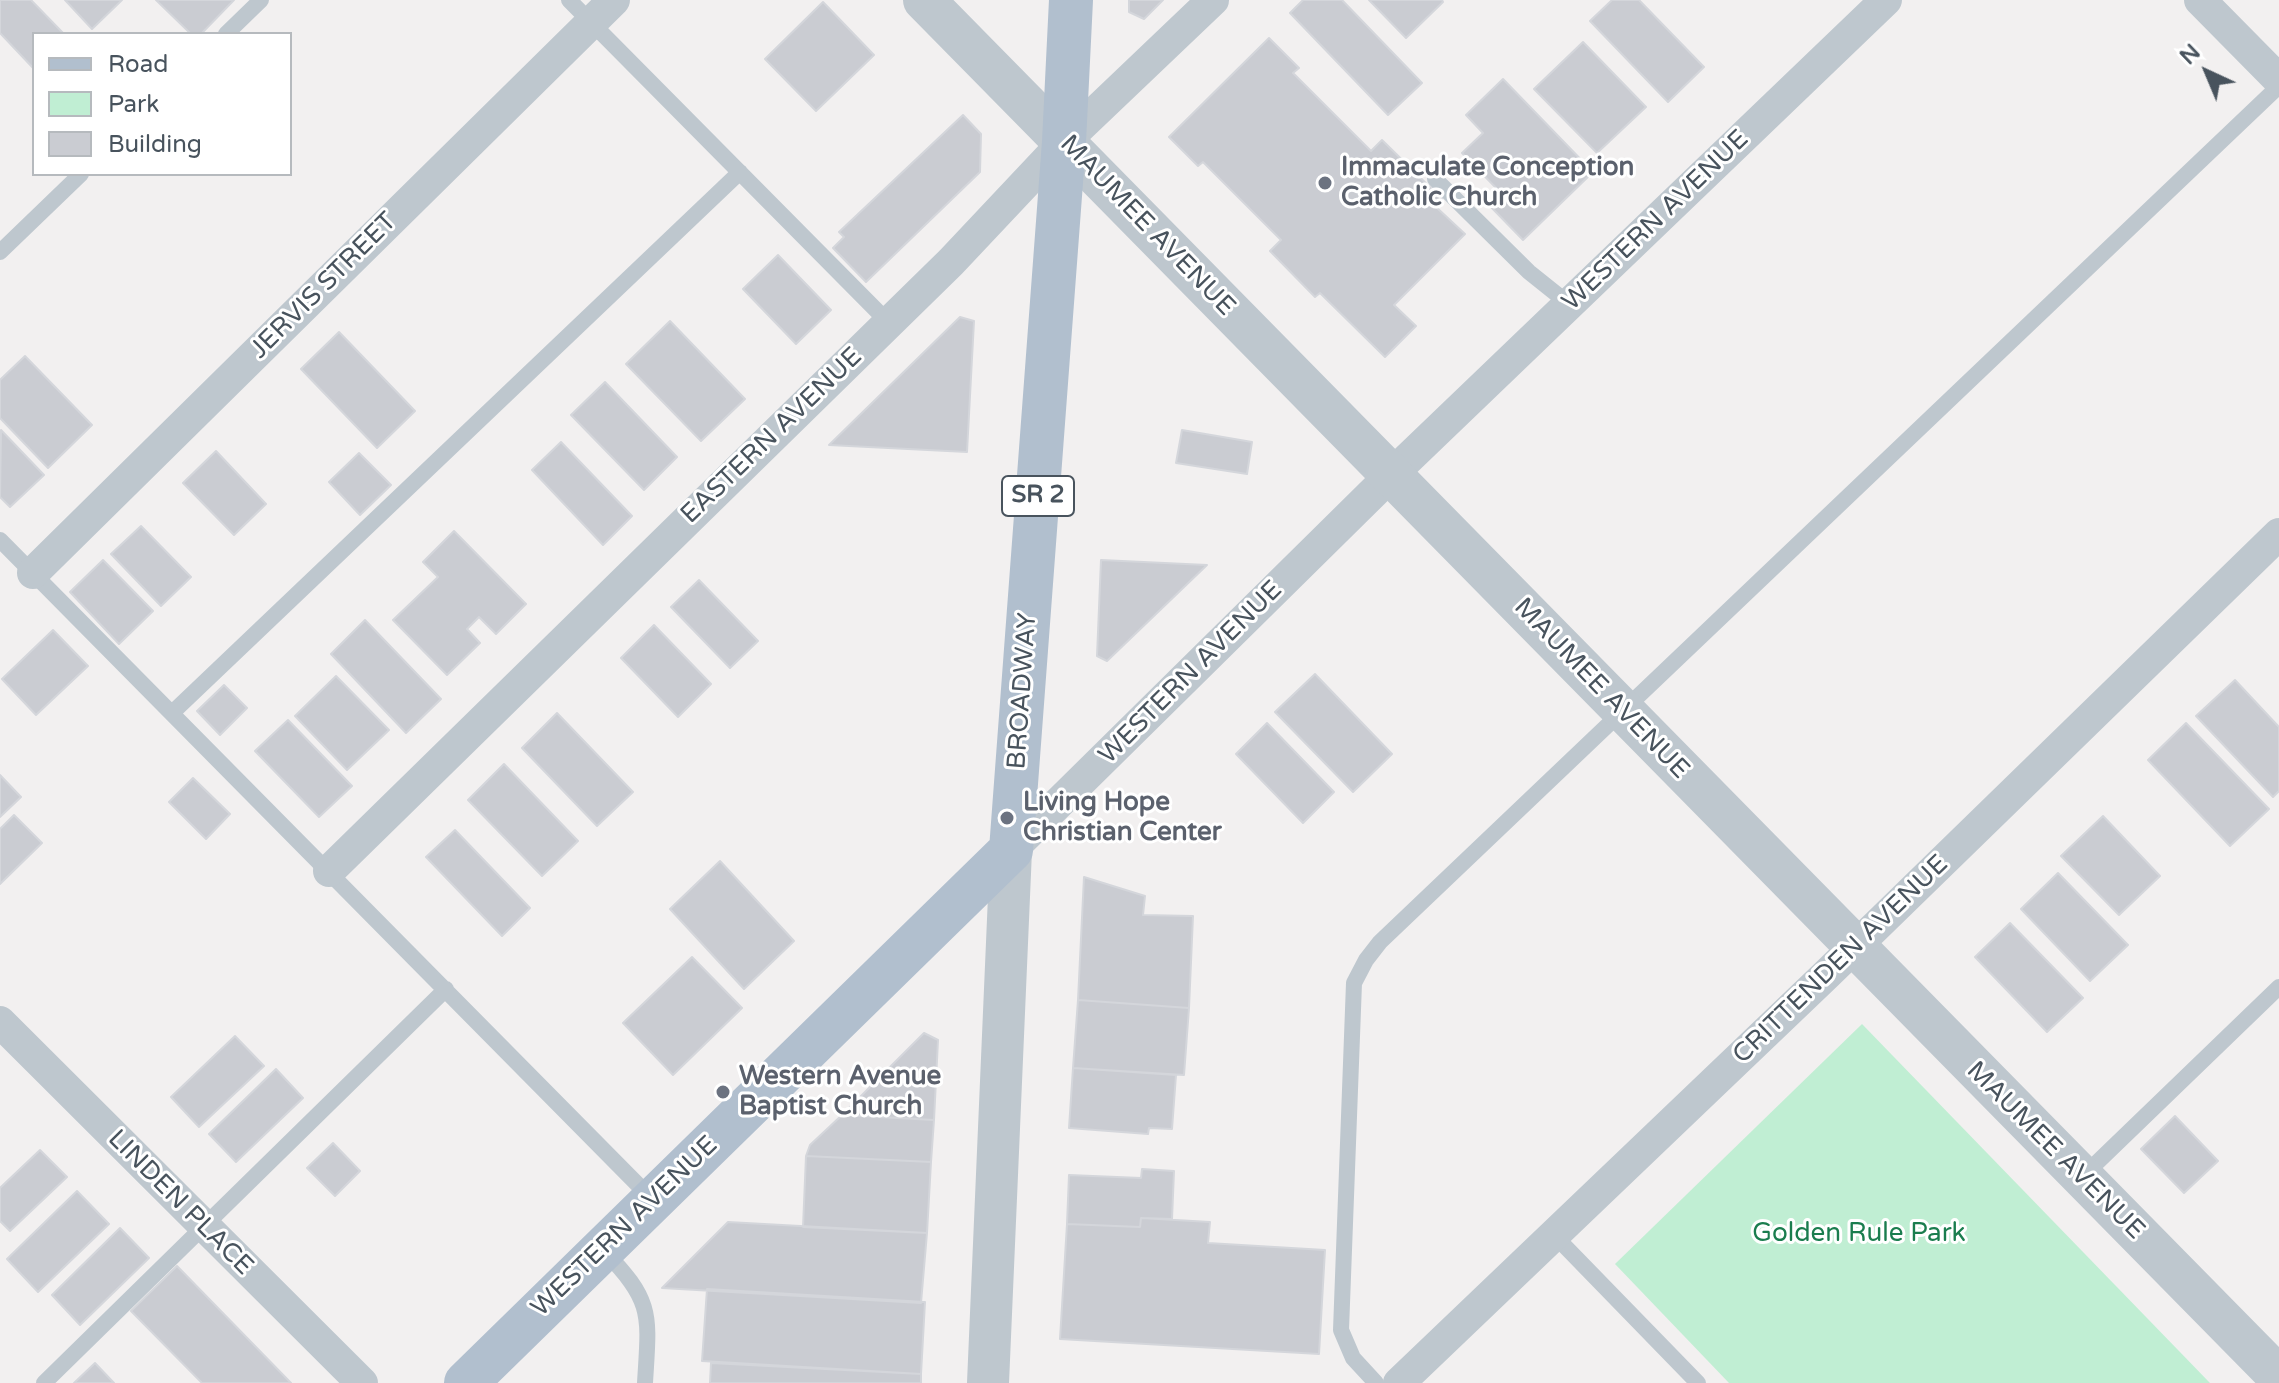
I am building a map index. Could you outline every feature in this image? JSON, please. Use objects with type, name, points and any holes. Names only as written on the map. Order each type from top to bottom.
[{"type":"main road","name":"BROADWAY","points":[[1011,850],[1064,142],[1071,0]]},
{"type":"main road","name":"WESTERN AVENUE","points":[[466,1383],[1011,850]]},
{"type":"street","name":"JERVIS STREET","points":[[33,573],[580,11],[614,0]]},
{"type":"street","name":"MAUMEE AVENUE","points":[[924,0],[2279,1377]]},
{"type":"street","name":"EASTERN AVENUE","points":[[329,871],[951,262],[1064,142],[1213,0]]},
{"type":"street","name":"WESTERN AVENUE","points":[[1011,850],[1391,475],[1886,0]]},
{"type":"street","points":[[2200,0],[2279,83]]},
{"type":"street","name":"CRITTENDEN AVENUE","points":[[1399,1383],[1855,947],[2279,534]]},
{"type":"street","name":"BROADWAY","points":[[988,1383],[1011,850]]},
{"type":"street","name":"LINDEN PLACE","points":[[0,1022],[362,1383]]},
{"type":"lane","points":[[228,32],[261,0]]},
{"type":"lane","points":[[580,11],[888,322]]},
{"type":"lane","points":[[1376,1383],[1353,1358],[1341,1330],[1354,983],[1366,960],[1380,942],[2279,83]]},
{"type":"lane","points":[[172,713],[740,172]]},
{"type":"lane","points":[[0,252],[79,176]]},
{"type":"lane","points":[[1435,179],[1529,272],[1569,304]]},
{"type":"lane","points":[[0,540],[653,1200]]},
{"type":"lane","points":[[2081,1178],[2279,987]]},
{"type":"lane","points":[[44,1383],[446,989]]},
{"type":"lane","points":[[1554,1235],[1698,1383]]},
{"type":"lane","points":[[602,1249],[628,1275],[642,1297],[648,1324],[645,1383]]},
{"type":"green space","name":"Golden Rule Park","points":[[1862,1024],[2210,1383],[1729,1383],[1615,1264]]},
{"type":"building","points":[[0,0],[31,0],[62,32],[32,32],[32,67],[0,33]]},
{"type":"building","points":[[65,0],[122,0],[92,29]]},
{"type":"building","points":[[156,0],[234,0],[203,32],[189,32]]},
{"type":"building","points":[[1129,0],[1163,0],[1144,19],[1129,12]]},
{"type":"building","points":[[1303,0],[1342,0],[1422,83],[1388,115],[1290,13]]},
{"type":"building","points":[[1369,0],[1442,0],[1443,2],[1406,38]]},
{"type":"building","points":[[1612,0],[1639,0],[1704,67],[1668,102],[1590,21]]},
{"type":"building","points":[[823,2],[874,55],[816,111],[765,59]]},
{"type":"building","name":"Immaculate Conception Catholic Church","points":[[1269,38],[1299,68],[1293,73],[1371,151],[1382,140],[1442,199],[1435,206],[1465,234],[1394,305],[1416,326],[1385,357],[1320,293],[1315,297],[1270,251],[1281,240],[1203,162],[1198,166],[1169,137]]},
{"type":"building","points":[[1583,42],[1646,107],[1597,153],[1534,89]]},
{"type":"building","points":[[1503,79],[1593,172],[1523,240],[1488,204],[1500,192],[1462,153],[1483,133],[1466,115]]},
{"type":"building","points":[[963,115],[981,134],[980,172],[866,282],[833,248],[844,237],[839,232]]},
{"type":"building","points":[[778,255],[831,310],[796,344],[743,289]]},
{"type":"building","points":[[960,317],[974,321],[967,452],[829,445]]},
{"type":"building","points":[[670,321],[745,399],[701,441],[626,364]]},
{"type":"building","points":[[339,332],[415,411],[377,448],[301,369]]},
{"type":"building","points":[[25,356],[92,425],[48,468],[0,418],[0,380]]},
{"type":"building","points":[[605,382],[677,457],[644,490],[571,415]]},
{"type":"building","points":[[1,430],[44,475],[10,507],[0,497]]},
{"type":"building","points":[[1182,430],[1252,442],[1247,474],[1176,463]]},
{"type":"building","points":[[561,442],[632,516],[603,545],[532,470]]},
{"type":"building","points":[[216,451],[266,504],[234,535],[183,483]]},
{"type":"building","points":[[359,453],[391,485],[360,515],[329,482]]},
{"type":"building","points":[[141,526],[191,577],[161,606],[111,554]]},
{"type":"building","points":[[454,531],[526,604],[496,634],[479,617],[467,629],[480,643],[447,675],[393,620],[438,577],[423,562]]},
{"type":"building","points":[[103,560],[153,611],[119,644],[70,592]]},
{"type":"building","points":[[1101,560],[1207,565],[1107,661],[1097,656]]},
{"type":"building","points":[[699,580],[758,641],[730,668],[671,607]]},
{"type":"building","points":[[365,620],[441,699],[406,733],[331,654]]},
{"type":"building","points":[[654,625],[711,684],[678,717],[621,658]]},
{"type":"building","points":[[53,630],[88,666],[36,715],[2,679]]},
{"type":"building","points":[[1315,674],[1392,754],[1353,792],[1275,712]]},
{"type":"building","points":[[336,676],[389,730],[347,770],[295,716]]},
{"type":"building","points":[[2235,680],[2279,727],[2279,791],[2273,797],[2196,716]]},
{"type":"building","points":[[224,685],[247,708],[220,735],[197,711]]},
{"type":"building","points":[[557,713],[633,792],[597,826],[522,748]]},
{"type":"building","points":[[288,720],[352,786],[319,817],[255,751]]},
{"type":"building","points":[[1267,723],[1334,792],[1303,823],[1236,754]]},
{"type":"building","points":[[2186,723],[2269,809],[2230,846],[2148,760]]},
{"type":"building","points":[[504,764],[578,841],[542,876],[468,800]]},
{"type":"building","points":[[0,775],[21,797],[0,817]]},
{"type":"building","points":[[193,778],[230,814],[206,839],[169,802]]},
{"type":"building","points":[[14,815],[42,843],[0,884],[0,829]]},
{"type":"building","points":[[2103,816],[2160,876],[2119,915],[2061,856]]},
{"type":"building","points":[[455,830],[530,908],[502,936],[426,857]]},
{"type":"building","points":[[720,861],[794,941],[744,989],[670,909]]},
{"type":"building","points":[[2058,873],[2128,945],[2090,981],[2021,909]]},
{"type":"building","points":[[1084,877],[1145,896],[1143,915],[1193,916],[1189,1008],[1078,1000]]},
{"type":"building","points":[[2010,923],[2083,998],[2047,1032],[1975,957]]},
{"type":"building","points":[[692,957],[742,1008],[673,1075],[623,1023]]},
{"type":"building","points":[[1078,1000],[1189,1008],[1184,1075],[1073,1068]]},
{"type":"building","points":[[924,1033],[938,1040],[934,1120],[842,1115]]},
{"type":"building","points":[[235,1036],[264,1066],[199,1127],[171,1097]]},
{"type":"building","points":[[1073,1068],[1176,1075],[1172,1129],[1149,1128],[1148,1134],[1069,1128]]},
{"type":"building","points":[[276,1069],[303,1098],[236,1162],[209,1134]]},
{"type":"building","points":[[842,1115],[934,1120],[931,1162],[806,1156],[810,1145]]},
{"type":"building","points":[[2175,1116],[2218,1161],[2184,1193],[2141,1149]]},
{"type":"building","points":[[333,1143],[360,1171],[335,1196],[307,1168]]},
{"type":"building","points":[[40,1150],[67,1177],[10,1231],[0,1221],[0,1188]]},
{"type":"building","points":[[806,1156],[931,1162],[927,1233],[803,1227]]},
{"type":"building","points":[[1142,1169],[1174,1171],[1172,1219],[1141,1218],[1140,1227],[1067,1224],[1069,1175],[1141,1178]]},
{"type":"building","points":[[77,1191],[109,1224],[38,1292],[7,1259]]},
{"type":"building","points":[[1141,1218],[1210,1222],[1208,1243],[1325,1250],[1319,1354],[1060,1339],[1067,1224],[1140,1227]]},
{"type":"building","points":[[728,1222],[927,1233],[921,1303],[662,1288]]},
{"type":"building","points":[[120,1228],[149,1258],[80,1325],[52,1295]]},
{"type":"building","points":[[177,1266],[291,1383],[202,1383],[131,1311]]},
{"type":"building","points":[[707,1289],[925,1302],[921,1374],[702,1361]]},
{"type":"building","points":[[95,1363],[114,1383],[74,1383]]},
{"type":"building","points":[[711,1363],[921,1374],[921,1383],[710,1383]]},
{"type":"place","name":"Immaculate Conception Catholic Church","points":[[1325,183]]},
{"type":"place","name":"Living Hope Christian Center","points":[[1007,818]]},
{"type":"place","name":"Western Avenue Baptist Church","points":[[723,1092]]}]
